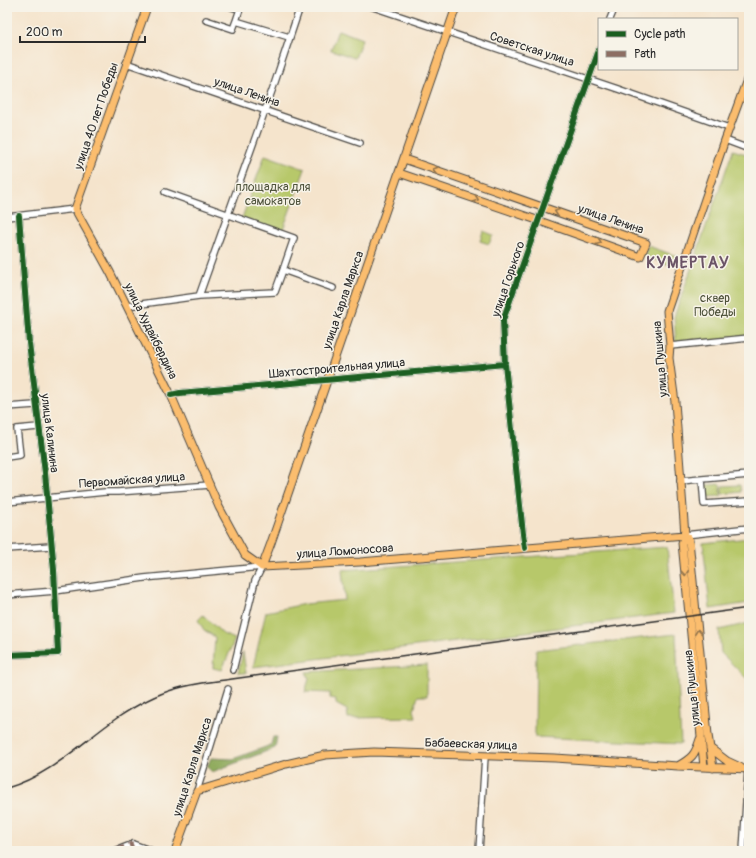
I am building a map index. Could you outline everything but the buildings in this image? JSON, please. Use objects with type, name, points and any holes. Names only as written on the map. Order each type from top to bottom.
[{"type":"main road","name":"улица 40 лет Победы","points":[[75,209],[146,7]]},
{"type":"main road","name":"улица Карла Маркса","points":[[262,567],[456,7]]},
{"type":"main road","name":"улица Пушкина","points":[[704,767],[682,543],[685,535],[675,402],[669,358],[670,346],[667,311],[729,128],[749,74]]},
{"type":"main road","name":"улица Ленина","points":[[399,173],[539,220],[640,257],[646,243],[404,160]]},
{"type":"main road","name":"улица Худайбердина","points":[[75,209],[110,272],[171,395],[219,507],[245,556],[262,567]]},
{"type":"main road","name":"улица Пушкина","points":[[685,535],[689,540],[713,768]]},
{"type":"main road","name":"улица Ломоносова","points":[[262,567],[360,562],[685,535]]},
{"type":"main road","points":[[678,766],[690,759],[696,752],[701,735]]},
{"type":"main road","points":[[710,748],[736,766],[749,769]]},
{"type":"main road","name":"Бабаевская улица","points":[[197,791],[286,764],[325,755],[374,752],[554,758],[749,769]]},
{"type":"main road","name":"улица Карла Маркса","points":[[175,851],[197,791]]},
{"type":"street","points":[[206,20],[233,30],[240,10],[232,7]]},
{"type":"street","points":[[199,296],[300,7]]},
{"type":"street","name":"Советская улица","points":[[373,7],[729,128]]},
{"type":"street","points":[[610,18],[615,7]]},
{"type":"street","points":[[236,21],[289,37]]},
{"type":"street","name":"улица Горького","points":[[525,548],[505,364],[503,320],[598,53]]},
{"type":"street","name":"улица Ленина","points":[[126,62],[360,143]]},
{"type":"street","points":[[725,140],[749,149]]},
{"type":"street","points":[[127,306],[199,296],[275,292],[294,238],[165,192]]},
{"type":"street","points":[[7,217],[75,209]]},
{"type":"street","name":"улица Калинина","points":[[7,655],[58,653],[55,591],[45,474],[35,405],[19,216]]},
{"type":"street","points":[[283,270],[333,288]]},
{"type":"street","points":[[670,346],[749,338]]},
{"type":"street","name":"Шахтостроительная улица","points":[[171,395],[505,364]]},
{"type":"street","points":[[7,408],[35,405]]},
{"type":"street","points":[[7,457],[20,455],[17,429],[38,427]]},
{"type":"street","points":[[680,481],[749,475]]},
{"type":"street","points":[[702,479],[704,504],[749,501]]},
{"type":"street","name":"Первомайская улица","points":[[7,502],[105,492],[210,485]]},
{"type":"street","points":[[685,535],[749,528]]},
{"type":"street","points":[[7,549],[51,546]]},
{"type":"street","name":"улица Ломоносова","points":[[7,595],[55,591],[144,578],[262,567]]},
{"type":"street","name":"улица Карла Маркса","points":[[233,670],[255,581],[262,567]]},
{"type":"street","name":"улица Карла Маркса","points":[[197,791],[228,689]]},
{"type":"street","points":[[479,851],[485,756]]},
{"type":"street","points":[[744,851],[749,769]]},
{"type":"street","points":[[125,851],[133,844]]},
{"type":"street","points":[[115,851],[133,844],[152,851]]},
{"type":"green space","points":[[338,30],[362,39],[355,58],[331,50]]},
{"type":"green space","name":"сквер Победы","points":[[733,150],[749,155],[749,338],[676,345],[674,317]]},
{"type":"green space","name":"площадка для самокатов","points":[[265,155],[305,169],[282,232],[242,218]]},
{"type":"green space","points":[[483,231],[493,235],[489,244],[480,241]]},
{"type":"green space","points":[[648,246],[682,258],[679,268],[644,256]]},
{"type":"green space","points":[[720,484],[721,496],[706,497],[705,485]]},
{"type":"green space","points":[[740,485],[741,492],[722,494],[722,486]]},
{"type":"green space","points":[[749,538],[749,603],[710,609],[703,543]]},
{"type":"green space","points":[[667,547],[674,613],[253,667],[266,612],[305,604],[345,600],[342,570]]},
{"type":"green space","points":[[203,615],[223,634],[235,639],[222,670],[213,668],[215,637],[204,630],[198,620]]},
{"type":"green space","points":[[749,623],[749,681],[721,653],[719,630]]},
{"type":"green space","points":[[676,634],[681,744],[535,737],[536,650]]},
{"type":"green space","points":[[243,652],[246,673],[238,673]]},
{"type":"green space","points":[[427,665],[427,696],[418,696],[414,710],[416,717],[348,718],[347,710],[336,704],[336,699],[330,698],[330,693],[305,692],[309,679],[306,672]]},
{"type":"green space","points":[[273,737],[277,737],[275,748],[212,772],[207,767],[211,758],[233,759],[271,745]]},
{"type":"railway","points":[[7,788],[23,783],[51,767],[65,758],[104,727],[138,705],[167,691],[182,687],[749,608]]},
{"type":"marked path","points":[[115,851],[133,844]]},
{"type":"cycle path","points":[[525,548],[505,364],[503,320],[598,53]]},
{"type":"cycle path","points":[[7,655],[58,653],[54,570],[45,473],[29,343],[19,216]]},
{"type":"cycle path","points":[[171,395],[505,364]]},
{"type":"district","name":"КУМЕРТАУ","points":[[688,262]]}]
